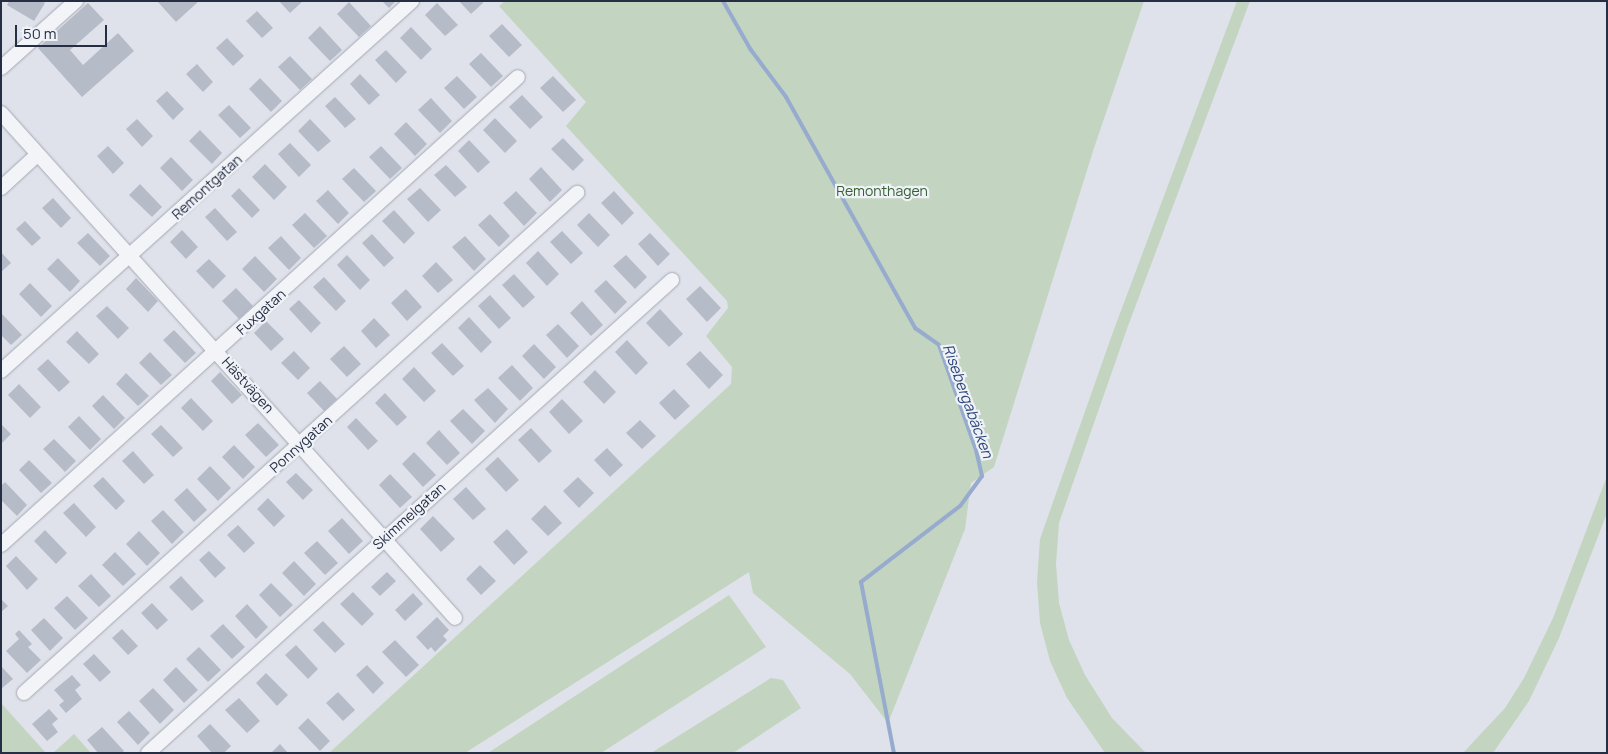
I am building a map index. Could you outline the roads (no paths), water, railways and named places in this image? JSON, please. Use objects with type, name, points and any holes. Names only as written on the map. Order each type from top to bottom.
[{"type":"street","points":[[1,68],[76,1]]},
{"type":"street","name":"Remontgatan","points":[[1,371],[412,1]]},
{"type":"street","name":"Fuxgatan","points":[[1,545],[218,351],[518,77]]},
{"type":"street","name":"Hästvägen","points":[[1,114],[218,351],[455,618]]},
{"type":"street","points":[[1,188],[37,155]]},
{"type":"street","name":"Ponnygatan","points":[[24,693],[301,445],[577,193]]},
{"type":"street","name":"Skimmelgatan","points":[[148,753],[672,280]]},
{"type":"waterway","name":"Risebergabäcken","points":[[723,1],[751,50],[786,97],[915,328],[939,345],[976,450],[982,476],[960,506],[861,582],[894,753]]},
{"type":"park label","name":"Remonthagen","points":[[882,191]]}]
